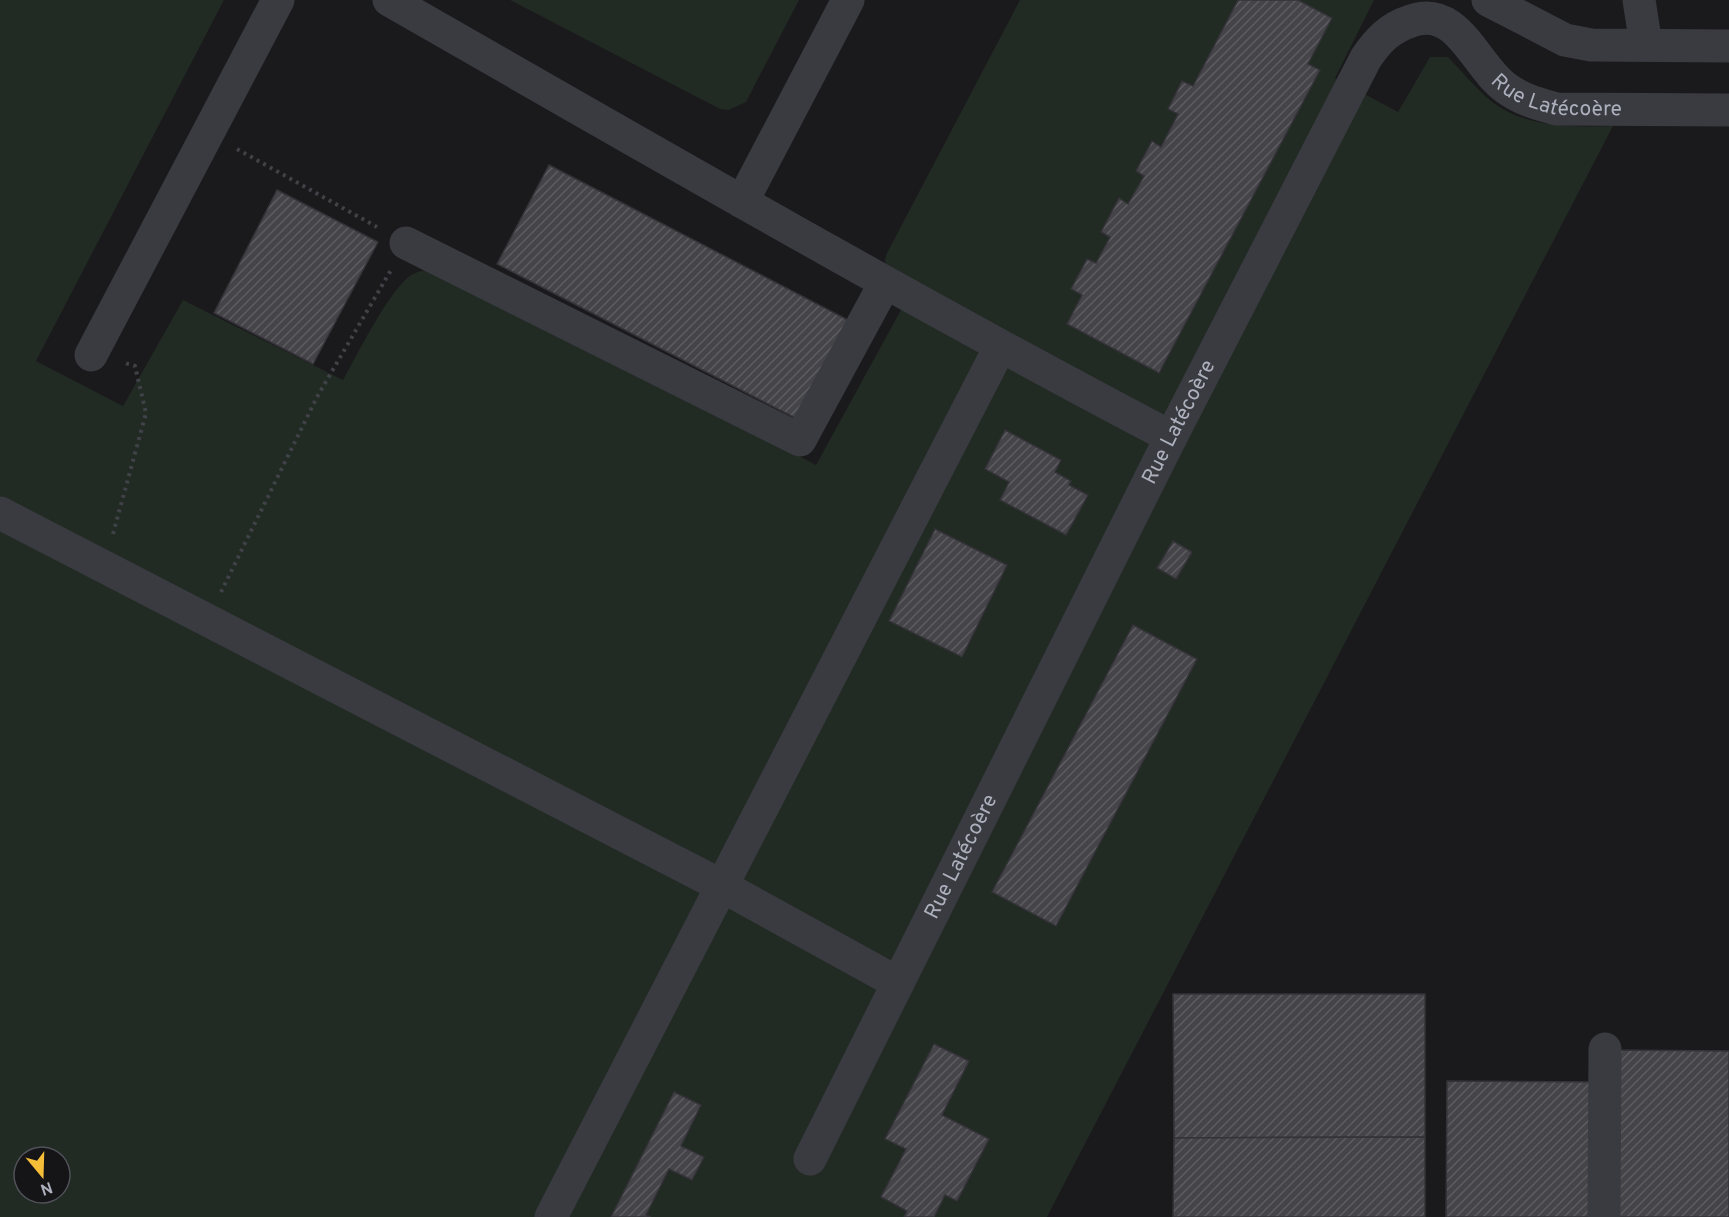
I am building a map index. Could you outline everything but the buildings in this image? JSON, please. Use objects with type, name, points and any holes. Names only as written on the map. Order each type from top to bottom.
[{"type":"street","points":[[91,355],[278,0]]},
{"type":"street","points":[[389,0],[885,283],[1000,347],[1171,437]]},
{"type":"street","points":[[742,202],[848,0]]},
{"type":"street","points":[[1488,0],[1565,40],[1591,45],[1729,46]]},
{"type":"street","points":[[1639,0],[1646,45]]},
{"type":"street","name":"Rue Latécoère","points":[[810,1159],[1171,437],[1366,58],[1378,40],[1396,26],[1421,17],[1442,20],[1461,35],[1505,88],[1530,102],[1557,109],[1729,110]]},
{"type":"street","points":[[406,243],[800,440],[885,283]]},
{"type":"street","points":[[550,1217],[1000,347]]},
{"type":"street","points":[[0,513],[722,886],[898,983]]},
{"type":"street","points":[[1604,1217],[1605,1049]]},
{"type":"path","points":[[207,620],[317,397],[406,243],[208,133]]},
{"type":"path","points":[[91,355],[135,366],[146,413],[104,567]]},
{"type":"shaded area","points":[[0,0],[224,0],[36,361],[123,406],[183,300],[343,380],[375,322],[404,280],[418,272],[439,270],[455,273],[816,465],[914,286],[886,268],[887,253],[1020,0],[1374,0],[1335,78],[1398,112],[1430,57],[1448,57],[1491,101],[1519,116],[1565,126],[1613,126],[1047,1217],[0,1217]]},
{"type":"shaded area","points":[[510,0],[799,0],[746,102],[729,110],[720,109]]}]
